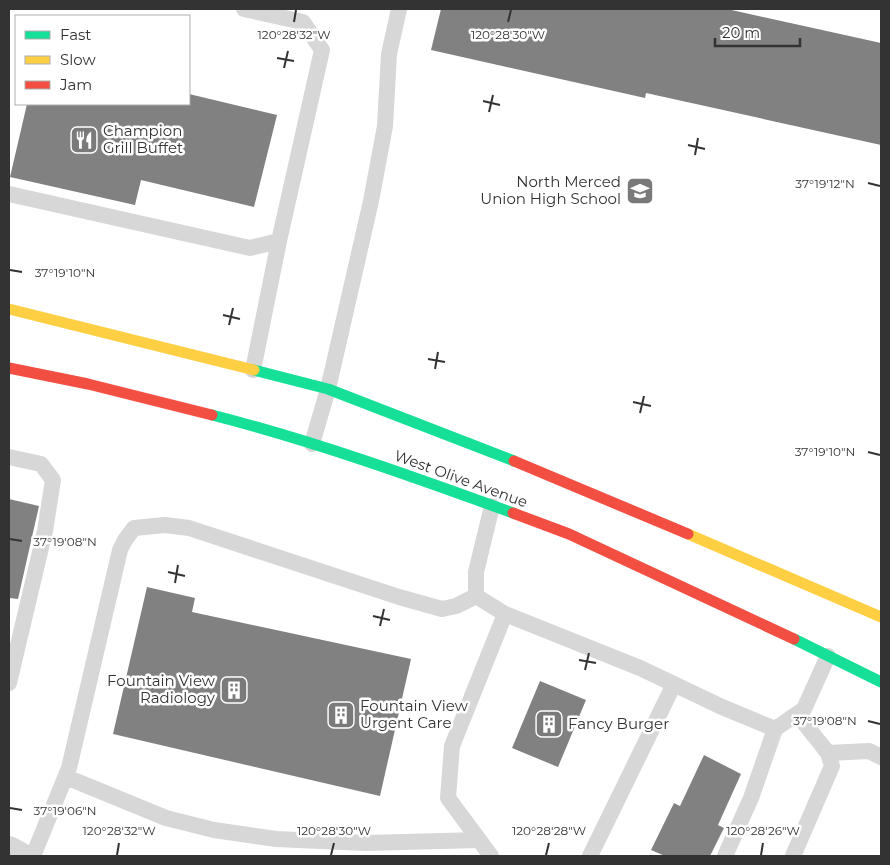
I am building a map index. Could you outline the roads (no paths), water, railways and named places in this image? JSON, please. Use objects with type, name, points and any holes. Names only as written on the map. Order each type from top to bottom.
[{"type":"main road","points":[[9,309],[328,389],[543,472],[881,617]]},
{"type":"main road","name":"West Olive Avenue","points":[[9,368],[88,384],[263,428],[408,475],[568,534],[731,609],[881,682]]},
{"type":"street","points":[[9,850],[20,856]]},
{"type":"lane","points":[[244,9],[303,22],[322,50],[279,241],[253,370]]},
{"type":"lane","points":[[312,444],[328,389],[371,201],[385,126],[389,54],[399,9]]},
{"type":"lane","points":[[9,194],[250,248],[279,241]]},
{"type":"lane","points":[[9,457],[41,464],[53,480],[45,531],[15,630],[9,683]]},
{"type":"lane","points":[[476,596],[476,572],[492,506]]},
{"type":"lane","points":[[34,856],[66,777],[120,550],[134,528],[165,524],[189,528],[399,597],[442,609],[456,606],[476,596]]},
{"type":"lane","points":[[476,596],[505,614],[640,668],[722,707],[774,729]]},
{"type":"lane","points":[[491,856],[448,798],[452,746],[505,614]]},
{"type":"lane","points":[[725,856],[751,798],[774,729],[804,709],[828,656]]},
{"type":"lane","points":[[590,856],[674,684]]},
{"type":"lane","points":[[797,714],[828,753],[832,766],[798,855]]},
{"type":"lane","points":[[828,753],[869,751],[881,757]]},
{"type":"lane","points":[[66,777],[166,818],[223,831],[276,839],[366,843],[479,840]]},
{"type":"place","name":"Champion Grill Buffet","points":[[84,140]]},
{"type":"place","name":"North Merced Union High School","points":[[640,191]]},
{"type":"place","name":"Fountain View Radiology","points":[[234,690]]},
{"type":"place","name":"Fountain View Urgent Care","points":[[341,715]]},
{"type":"place","name":"Fancy Burger","points":[[549,724]]}]
